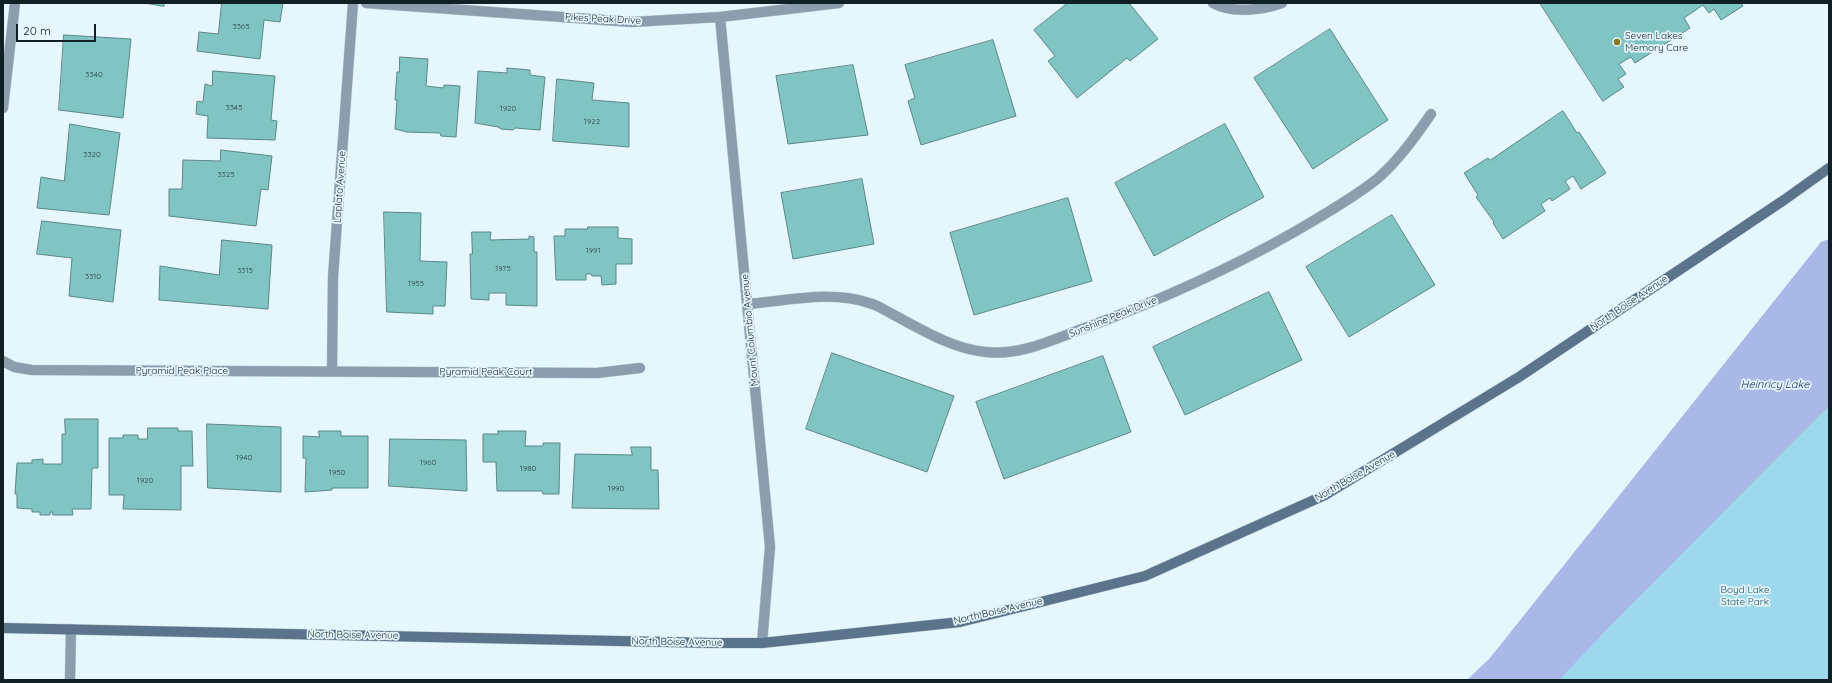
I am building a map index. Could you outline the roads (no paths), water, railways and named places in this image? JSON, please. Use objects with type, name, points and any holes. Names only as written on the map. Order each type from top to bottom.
[{"type":"street","points":[[3,108],[15,3]]},
{"type":"street","name":"Laplata Avenue","points":[[332,372],[333,277],[353,3]]},
{"type":"street","name":"Pikes Peak Drive","points":[[366,3],[632,22],[720,17],[839,3]]},
{"type":"street","points":[[1213,3],[1219,7],[1254,9],[1261,9],[1282,3]]},
{"type":"street","name":"Mount Columbia Avenue","points":[[720,17],[770,547],[762,643]]},
{"type":"street","name":"Sunshine Peak Drive","points":[[747,304],[829,297],[852,298],[871,303],[961,347],[985,352],[1010,352],[1049,342],[1120,316],[1192,284],[1254,255],[1333,210],[1375,180],[1391,166],[1411,143],[1431,114]]},
{"type":"street","name":"North Boise Avenue","points":[[3,628],[71,628],[762,643],[960,622],[1144,576],[1325,495],[1519,377],[1784,200],[1829,168]]},
{"type":"street","name":"Pyramid Peak Place","points":[[3,361],[14,367],[32,370],[332,372]]},
{"type":"street","name":"Pyramid Peak Court","points":[[332,372],[597,373],[640,368]]},
{"type":"street","points":[[70,680],[71,628]]},
{"type":"water","name":"Heinricy Lake","points":[[1829,239],[1829,406],[1607,629],[1559,680],[1467,680],[1490,658],[1821,242]]},
{"type":"place","name":"Seven Lakes Memory Care","points":[[1617,42]]},
{"type":"park label","name":"Boyd Lake State Park","points":[[1745,596]]}]
